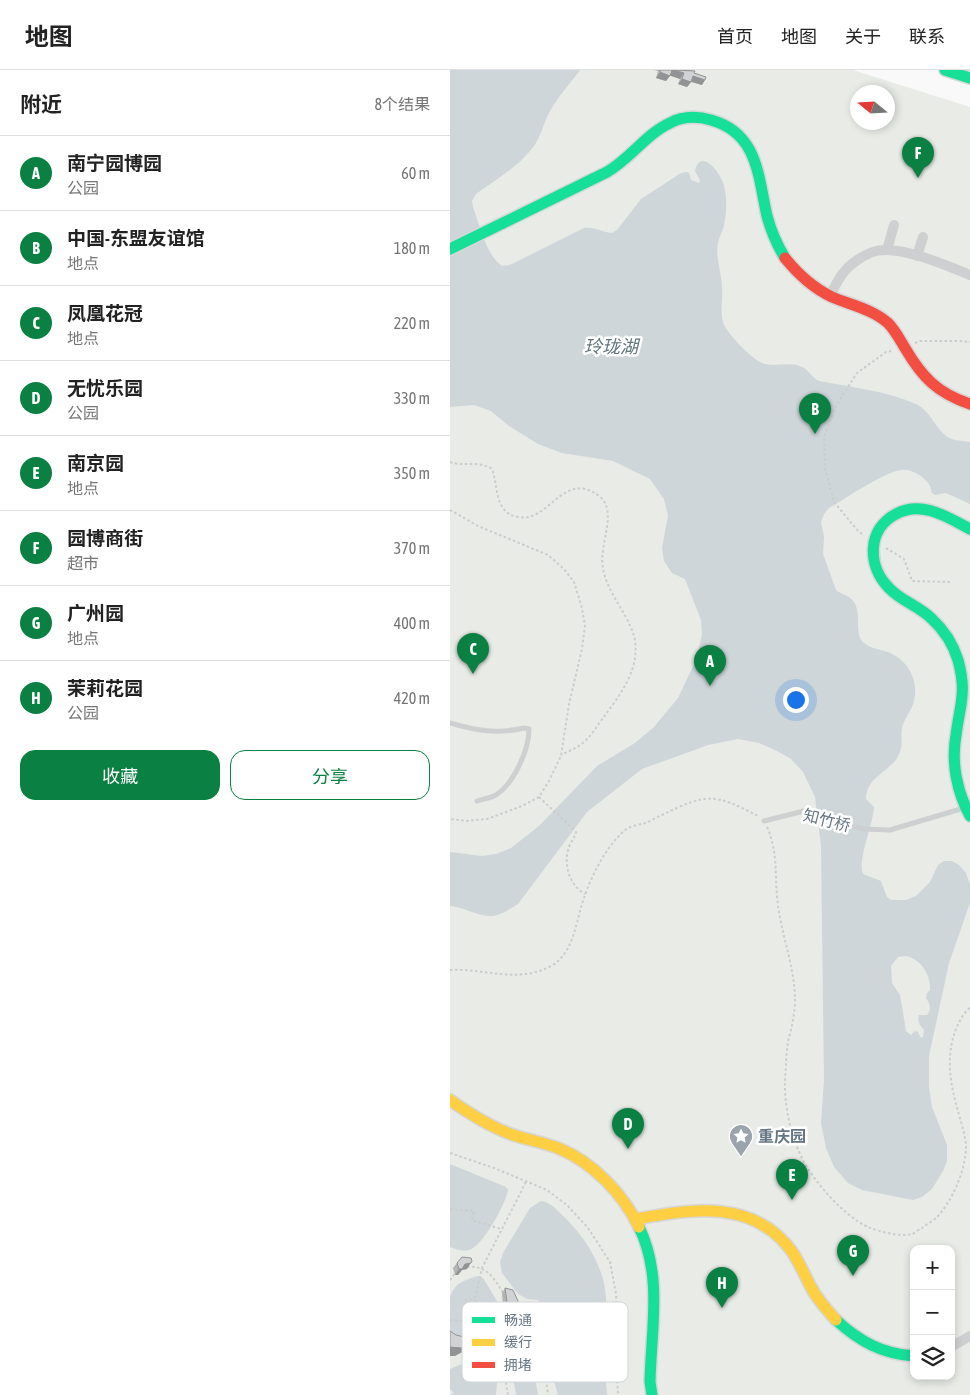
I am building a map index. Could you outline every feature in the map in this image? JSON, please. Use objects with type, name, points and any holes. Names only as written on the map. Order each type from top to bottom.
[{"type":"street","points":[[945,70],[970,78]]},
{"type":"street","points":[[450,249],[531,206],[601,177],[622,162],[651,134],[673,121],[705,118],[722,123],[736,133],[748,146],[756,162],[771,232],[780,251],[792,268],[811,284],[830,296],[884,320],[894,328],[917,368],[930,384],[942,394],[970,404]]},
{"type":"street","points":[[887,250],[894,225]]},
{"type":"street","points":[[917,256],[923,238]]},
{"type":"street","points":[[830,296],[839,278],[850,265],[876,251],[887,250],[917,256],[949,266],[970,276]]},
{"type":"street","points":[[968,812],[957,784],[954,759],[963,694],[958,661],[952,644],[943,631],[921,609],[894,593],[885,585],[873,561],[872,554],[874,541],[880,528],[890,516],[899,511],[916,507],[936,512],[970,529]]},
{"type":"street","points":[[450,1100],[489,1125],[562,1150],[586,1164],[620,1194],[636,1219],[646,1242],[653,1275],[654,1294],[650,1382],[652,1395]]},
{"type":"street","points":[[636,1219],[703,1210],[733,1213],[754,1221],[769,1230],[793,1253],[816,1296],[846,1329],[863,1341],[886,1352],[910,1355]]},
{"type":"street","points":[[955,1345],[970,1336]]},
{"type":"lane","points":[[450,723],[470,729],[492,732],[529,729],[529,738],[524,755],[511,779],[496,795],[477,801]]},
{"type":"lane","name":"知竹桥","points":[[764,821],[804,811],[862,829],[890,830],[968,812]]},
{"type":"path","points":[[950,582],[912,581],[904,560],[858,531],[834,502],[825,468],[824,437],[837,404],[857,373],[886,352],[920,341],[970,342]]},
{"type":"path","points":[[450,462],[461,464],[479,463],[492,469],[498,500],[504,510],[511,516],[529,518],[539,514],[558,497],[577,488],[589,490],[598,495],[604,500],[608,508],[606,533],[602,550],[602,566],[606,581],[627,618],[634,637],[635,660],[622,692],[585,741],[561,755]]},
{"type":"path","points":[[450,510],[478,526],[548,555],[564,569],[574,582],[585,626],[561,755],[549,781],[538,797],[522,806],[487,819],[467,821],[450,819]]},
{"type":"path","points":[[538,797],[576,832],[567,854],[567,867],[574,885],[585,894]]},
{"type":"path","points":[[450,970],[504,975],[527,973],[553,965],[569,945],[585,894],[610,846],[626,828],[645,823],[684,803],[699,799],[716,798],[731,802],[764,821],[771,836],[775,859],[778,904],[794,983],[795,1002],[788,1044],[785,1082],[787,1105],[794,1134],[803,1160],[823,1188],[842,1208],[860,1224],[878,1232],[893,1234],[912,1234],[937,1218],[949,1201],[962,1171],[966,1148],[949,1075],[954,1035],[959,1023],[970,1008]]},
{"type":"path","points":[[450,1153],[494,1168],[547,1190],[568,1205],[588,1228],[610,1262],[616,1302]]},
{"type":"path","points":[[476,1302],[475,1299],[482,1268],[526,1182]]},
{"type":"path","points":[[450,1209],[474,1211],[472,1220],[501,1229]]},
{"type":"path","points":[[465,1267],[482,1268],[491,1275],[506,1298]]},
{"type":"path","points":[[450,1279],[458,1271]]},
{"type":"path","points":[[466,1302],[466,1300],[475,1299]]},
{"type":"path","points":[[450,1320],[462,1321]]},
{"type":"path","points":[[506,1382],[508,1395]]},
{"type":"path","points":[[546,1382],[548,1395]]},
{"type":"path","points":[[617,1382],[618,1395]]},
{"type":"shaded area","points":[[450,70],[853,70],[970,107],[970,1395],[450,1395]]},
{"type":"water","name":"玲珑湖","points":[[450,70],[580,70],[554,105],[538,139],[530,151],[512,169],[476,194],[472,201],[484,240],[496,261],[502,266],[510,265],[584,228],[612,233],[617,230],[641,199],[681,173],[689,173],[691,180],[699,183],[700,180],[695,171],[697,165],[704,161],[716,171],[722,180],[725,191],[725,217],[717,248],[722,283],[722,314],[725,327],[741,346],[754,358],[765,364],[798,365],[819,381],[856,387],[916,404],[927,412],[939,429],[949,438],[970,442],[970,504],[946,493],[935,495],[921,476],[909,470],[901,470],[884,476],[829,508],[821,522],[824,537],[823,554],[836,590],[854,602],[858,612],[860,638],[869,646],[888,652],[901,660],[910,672],[915,686],[913,704],[902,727],[900,753],[893,763],[873,781],[867,792],[866,799],[874,807],[862,861],[863,874],[881,881],[887,897],[891,900],[906,900],[916,896],[930,882],[938,865],[944,861],[952,861],[959,865],[966,873],[970,885],[970,903],[949,963],[929,1056],[929,1087],[932,1107],[947,1145],[947,1161],[932,1189],[922,1197],[913,1200],[862,1190],[848,1183],[834,1167],[826,1148],[821,1123],[824,1080],[821,846],[815,797],[803,772],[791,759],[759,743],[738,739],[708,745],[642,769],[587,812],[518,904],[493,916],[484,916],[450,906],[450,852],[482,856],[496,854],[511,848],[539,826],[597,766],[635,743],[654,727],[678,698],[696,660],[702,635],[701,620],[685,579],[672,573],[664,561],[662,548],[668,516],[664,499],[650,479],[613,461],[562,453],[538,444],[509,426],[491,411],[474,405],[450,407]],"holes":[[[906,956],[916,960],[927,973],[930,984],[930,990],[926,998],[930,1011],[927,1015],[919,1015],[918,1018],[924,1030],[923,1037],[921,1038],[918,1032],[915,1031],[911,1035],[906,1031],[900,995],[892,983],[891,966],[898,957]]]},
{"type":"water","points":[[450,1164],[506,1187],[508,1190],[489,1230],[478,1244],[465,1251],[450,1247]]},
{"type":"water","points":[[541,1201],[546,1202],[569,1221],[597,1263],[605,1287],[606,1302],[540,1302],[527,1299],[518,1294],[502,1273],[500,1262],[503,1253],[530,1208]]},
{"type":"water","points":[[477,1276],[483,1278],[497,1302],[462,1302],[462,1341],[450,1341],[450,1297],[460,1283]]},
{"type":"water","points":[[462,1364],[462,1382],[497,1382],[496,1395],[450,1395],[454,1393],[450,1389],[450,1369]]},
{"type":"water","points":[[514,1382],[536,1382],[538,1395],[516,1395]]},
{"type":"water","points":[[554,1382],[606,1382],[607,1395],[558,1395]]},
{"type":"building","points":[[660,70],[672,70],[670,76],[660,72]]},
{"type":"building","points":[[674,70],[695,71],[694,73],[706,77],[705,80],[693,76],[691,82],[682,79],[684,73]]},
{"type":"building","points":[[462,1257],[471,1258],[472,1261],[465,1264],[462,1269],[459,1269],[457,1263]]},
{"type":"building","points":[[505,1288],[513,1290],[518,1301],[507,1302]]},
{"type":"building","points":[[450,1331],[462,1336],[462,1347],[450,1347]]},
{"type":"traffic: fast","points":[[945,70],[970,78]]},
{"type":"traffic: fast","points":[[450,249],[607,172],[653,133],[680,119],[695,117],[727,126],[747,146],[758,171],[770,227],[785,258]]},
{"type":"traffic: fast","points":[[970,529],[943,515],[925,509],[906,510],[886,521],[875,538],[873,548],[877,569],[889,588],[927,614],[948,638],[954,648],[962,681],[961,706],[954,756],[955,767],[965,807],[970,816]]},
{"type":"traffic: fast","points":[[639,1227],[651,1265],[653,1284],[654,1303],[650,1382],[652,1395]]},
{"type":"traffic: fast","points":[[836,1320],[853,1334],[872,1345],[902,1355],[910,1356]]},
{"type":"traffic: slow","points":[[450,1100],[496,1128],[558,1148],[595,1170],[616,1191],[639,1227]]},
{"type":"traffic: slow","points":[[636,1219],[679,1212],[700,1211],[741,1215],[760,1223],[777,1235],[793,1253],[816,1296],[836,1320]]},
{"type":"traffic: jam","points":[[785,258],[818,289],[832,297],[882,318],[895,332],[924,376],[948,395],[970,404]]},
{"type":"place","name":"园博商街","points":[[918,178]]},
{"type":"place","name":"中国-东盟友谊馆","points":[[815,434]]},
{"type":"place","name":"凤凰花冠","points":[[473,674]]},
{"type":"place","name":"南宁园博园","points":[[710,686]]},
{"type":"place","name":"无忧乐园","points":[[628,1149]]},
{"type":"place","name":"重庆园","points":[[741,1157]]},
{"type":"place","name":"南京园","points":[[792,1200]]},
{"type":"place","name":"广州园","points":[[853,1276]]},
{"type":"place","name":"茉莉花园","points":[[722,1308]]}]
